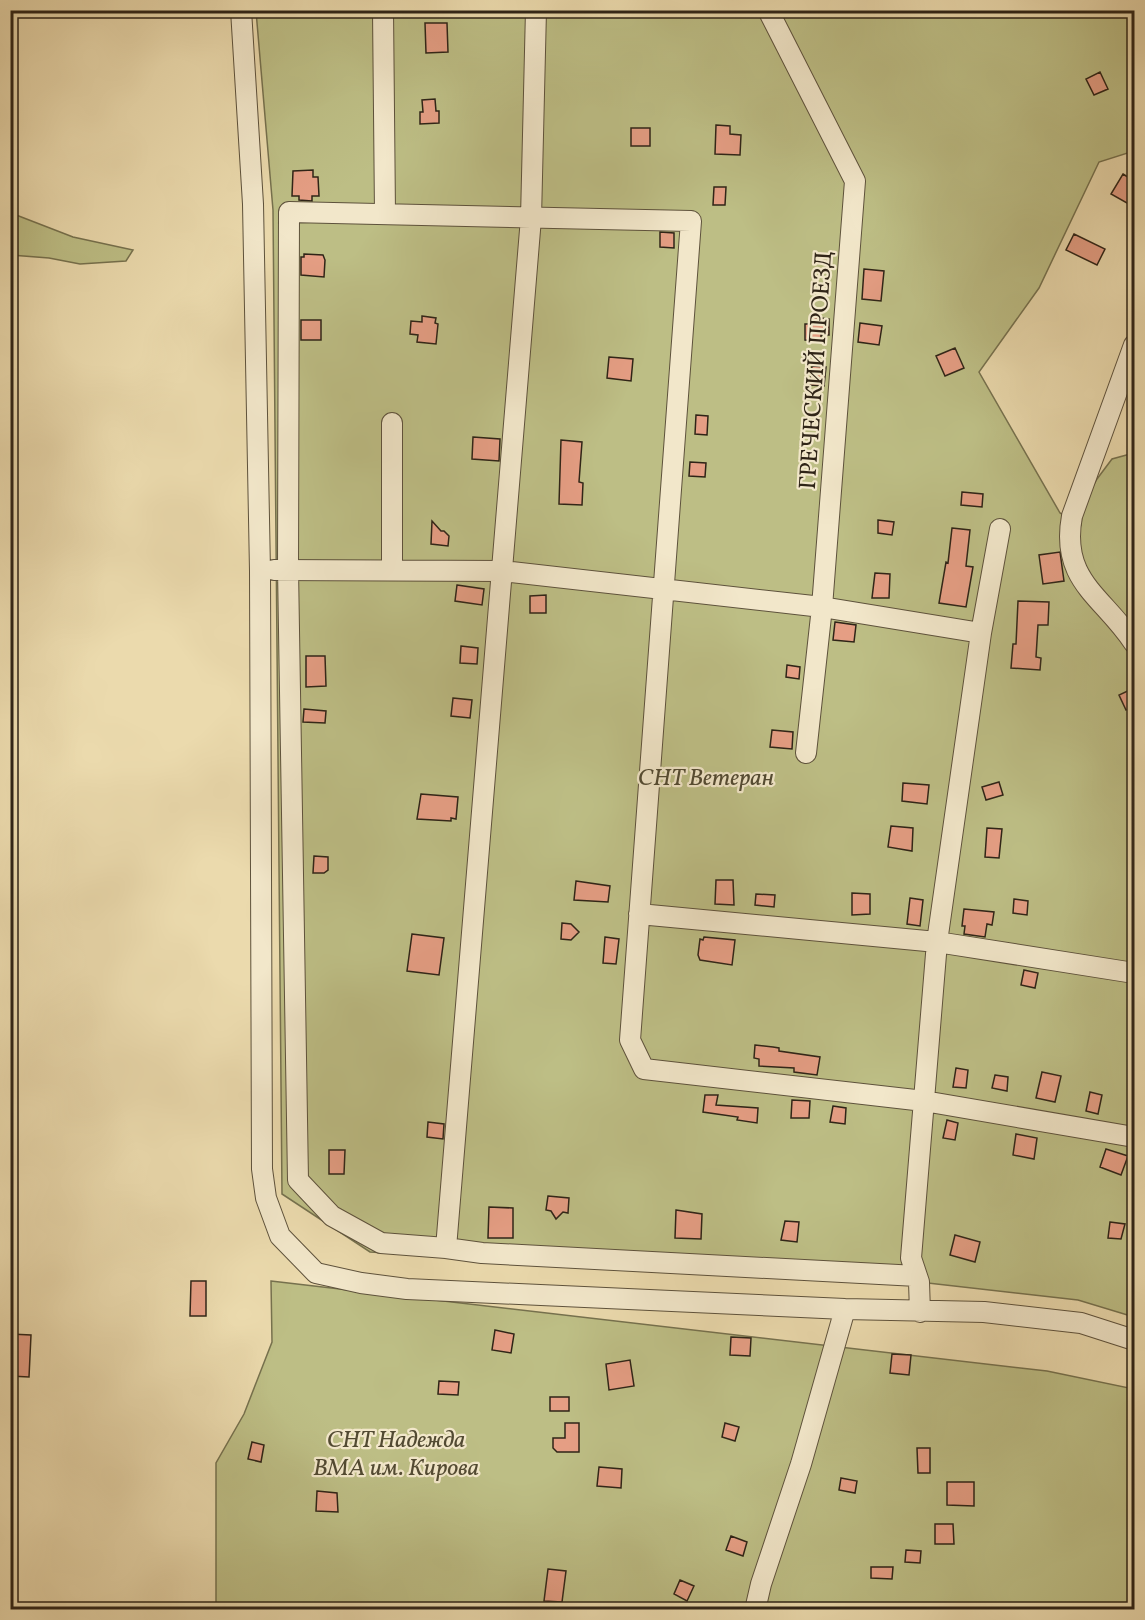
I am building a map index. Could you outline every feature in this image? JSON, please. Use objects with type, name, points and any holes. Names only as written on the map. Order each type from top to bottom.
[{"type":"street","points":[[241,10],[253,204],[260,571],[262,1169],[266,1198],[280,1236],[316,1273],[361,1283],[407,1289],[920,1312],[984,1312],[1081,1323],[1134,1340]]},
{"type":"street","points":[[383,10],[385,214]]},
{"type":"street","points":[[446,1248],[531,218],[536,10]]},
{"type":"street","name":"ГРЕЧЕСКИЙ ПРОЕЗД","points":[[768,10],[855,181],[822,607],[806,753]]},
{"type":"street","points":[[917,1276],[482,1253],[381,1243],[332,1216],[298,1180],[288,569],[289,212],[691,221],[630,1040],[644,1069],[924,1101],[1134,1137]]},
{"type":"street","points":[[1134,345],[1072,516],[1069,535],[1071,555],[1082,580],[1134,643]]},
{"type":"street","points":[[392,423],[392,570]]},
{"type":"street","points":[[920,1312],[919,1282],[911,1258],[937,942],[981,633],[1000,529]]},
{"type":"street","points":[[260,571],[288,569],[503,571],[822,607],[981,633]]},
{"type":"street","points":[[639,914],[937,942],[1134,972]]},
{"type":"street","points":[[755,1610],[761,1584],[801,1464],[845,1309]]},
{"type":"green space","name":"СНТ Ветеран","points":[[256,11],[1134,11],[1134,151],[1099,162],[1039,288],[979,372],[1060,513],[1081,525],[1083,504],[1112,459],[1134,455],[1134,1317],[1078,1300],[919,1282],[370,1252],[282,1194],[273,210]]},
{"type":"green space","points":[[11,213],[73,237],[133,250],[126,261],[80,264],[49,258],[11,255]]},
{"type":"green space","name":"СНТ Надежда ВМА им. Кирова","points":[[271,1281],[1047,1371],[1134,1389],[1134,1609],[216,1609],[216,1463],[244,1414],[272,1342]]},
{"type":"building","points":[[425,23],[447,23],[448,52],[426,53]]},
{"type":"building","points":[[1100,72],[1108,89],[1094,95],[1086,79]]},
{"type":"building","points":[[435,99],[436,111],[439,111],[439,123],[420,124],[420,112],[423,112],[422,100]]},
{"type":"building","points":[[716,125],[730,126],[730,134],[741,135],[740,155],[715,154]]},
{"type":"building","points":[[631,128],[650,128],[650,146],[631,146]]},
{"type":"building","points":[[313,170],[313,177],[318,177],[319,196],[312,196],[312,201],[299,200],[299,196],[292,196],[293,171]]},
{"type":"building","points":[[1123,174],[1134,181],[1134,207],[1111,194]]},
{"type":"building","points":[[714,187],[726,187],[725,205],[713,205]]},
{"type":"building","points":[[660,232],[674,233],[674,248],[660,247]]},
{"type":"building","points":[[1074,234],[1105,249],[1097,265],[1066,250]]},
{"type":"building","points":[[304,254],[323,255],[324,277],[301,275],[301,257],[304,257]]},
{"type":"building","points":[[864,269],[884,271],[881,301],[862,299]]},
{"type":"building","points":[[422,316],[436,318],[435,323],[438,324],[436,344],[417,342],[418,335],[410,334],[411,321],[422,322]]},
{"type":"building","points":[[811,317],[829,319],[829,335],[821,335],[821,341],[805,340],[805,324],[810,324]]},
{"type":"building","points":[[301,320],[321,320],[321,340],[301,340]]},
{"type":"building","points":[[860,323],[882,326],[879,345],[858,342]]},
{"type":"building","points":[[955,348],[964,368],[945,376],[936,356]]},
{"type":"building","points":[[609,357],[633,359],[631,381],[607,378]]},
{"type":"building","points":[[812,366],[826,367],[824,386],[810,385]]},
{"type":"building","points":[[696,415],[708,416],[707,435],[695,434]]},
{"type":"building","points":[[473,437],[500,439],[499,461],[472,459]]},
{"type":"building","points":[[561,440],[582,442],[579,482],[583,483],[582,505],[559,504]]},
{"type":"building","points":[[690,462],[706,463],[705,477],[689,476]]},
{"type":"building","points":[[962,492],[983,494],[982,507],[961,505]]},
{"type":"building","points":[[878,520],[894,522],[892,535],[878,533]]},
{"type":"building","points":[[432,521],[449,536],[448,546],[431,544]]},
{"type":"building","points":[[952,528],[970,530],[966,566],[973,567],[966,607],[939,603],[946,562],[948,563]]},
{"type":"building","points":[[1060,552],[1064,581],[1043,584],[1039,555]]},
{"type":"building","points":[[875,573],[890,574],[889,598],[872,598]]},
{"type":"building","points":[[457,585],[484,589],[482,605],[455,601]]},
{"type":"building","points":[[546,595],[546,613],[530,613],[530,596]]},
{"type":"building","points":[[1018,601],[1049,602],[1048,625],[1038,625],[1036,657],[1041,658],[1040,670],[1011,668],[1013,644],[1016,644]]},
{"type":"building","points":[[835,622],[856,625],[854,642],[833,640]]},
{"type":"building","points":[[461,646],[478,648],[477,664],[460,663]]},
{"type":"building","points":[[306,656],[325,656],[326,686],[306,687]]},
{"type":"building","points":[[787,665],[800,667],[799,679],[786,677]]},
{"type":"building","points":[[1134,688],[1134,706],[1126,710],[1119,695]]},
{"type":"building","points":[[453,698],[472,700],[470,718],[451,716]]},
{"type":"building","points":[[304,709],[326,711],[325,723],[303,722]]},
{"type":"building","points":[[772,730],[793,732],[792,749],[770,747]]},
{"type":"building","points":[[999,782],[1003,795],[986,800],[982,787]]},
{"type":"building","points":[[903,783],[929,785],[927,804],[902,801]]},
{"type":"building","points":[[421,794],[458,797],[456,819],[451,818],[451,821],[417,819]]},
{"type":"building","points":[[891,826],[913,828],[912,851],[888,847]]},
{"type":"building","points":[[987,828],[1002,829],[999,858],[985,857]]},
{"type":"building","points":[[314,856],[328,857],[328,870],[324,873],[313,873]]},
{"type":"building","points":[[716,880],[733,880],[734,905],[715,904]]},
{"type":"building","points":[[576,881],[610,886],[608,902],[574,900]]},
{"type":"building","points":[[852,893],[870,894],[870,914],[852,915]]},
{"type":"building","points":[[756,894],[775,895],[774,907],[755,905]]},
{"type":"building","points":[[910,898],[923,900],[920,926],[907,924]]},
{"type":"building","points":[[1014,899],[1028,901],[1027,915],[1013,913]]},
{"type":"building","points":[[964,909],[994,912],[992,925],[987,924],[985,937],[964,934],[965,926],[962,926]]},
{"type":"building","points":[[562,923],[571,924],[579,932],[571,940],[561,939]]},
{"type":"building","points":[[412,934],[444,938],[439,975],[407,971]]},
{"type":"building","points":[[605,937],[619,939],[616,964],[603,963]]},
{"type":"building","points":[[704,937],[735,940],[732,965],[700,960],[698,955],[700,939],[703,940]]},
{"type":"building","points":[[1024,970],[1038,973],[1035,988],[1021,985]]},
{"type":"building","points":[[755,1045],[820,1057],[817,1075],[794,1072],[794,1068],[759,1066],[759,1059],[754,1058]]},
{"type":"building","points":[[956,1068],[968,1070],[966,1088],[953,1087]]},
{"type":"building","points":[[1042,1072],[1061,1076],[1055,1102],[1036,1098]]},
{"type":"building","points":[[995,1075],[1008,1077],[1007,1091],[992,1088]]},
{"type":"building","points":[[1090,1092],[1102,1095],[1098,1114],[1086,1111]]},
{"type":"building","points":[[705,1095],[718,1095],[716,1105],[758,1108],[757,1123],[737,1120],[738,1117],[703,1112]]},
{"type":"building","points":[[792,1100],[810,1101],[809,1118],[791,1118]]},
{"type":"building","points":[[833,1106],[846,1108],[845,1124],[830,1122]]},
{"type":"building","points":[[947,1120],[958,1123],[955,1140],[943,1138]]},
{"type":"building","points":[[428,1122],[444,1124],[443,1139],[427,1137]]},
{"type":"building","points":[[1016,1134],[1037,1138],[1034,1159],[1013,1155]]},
{"type":"building","points":[[1106,1149],[1128,1156],[1121,1175],[1100,1167]]},
{"type":"building","points":[[329,1150],[345,1150],[344,1174],[329,1174]]},
{"type":"building","points":[[548,1196],[569,1198],[568,1213],[563,1212],[556,1219],[551,1211],[546,1210]]},
{"type":"building","points":[[489,1207],[513,1208],[513,1238],[488,1238]]},
{"type":"building","points":[[676,1210],[702,1214],[701,1239],[675,1238]]},
{"type":"building","points":[[785,1221],[799,1222],[797,1242],[781,1240]]},
{"type":"building","points":[[1110,1222],[1125,1224],[1121,1239],[1108,1238]]},
{"type":"building","points":[[955,1235],[980,1242],[975,1262],[950,1255]]},
{"type":"building","points":[[191,1281],[206,1281],[206,1316],[190,1316]]},
{"type":"building","points":[[495,1330],[514,1334],[511,1353],[492,1350]]},
{"type":"building","points":[[10,1334],[31,1335],[29,1377],[10,1376]]},
{"type":"building","points":[[731,1337],[751,1338],[750,1356],[730,1355]]},
{"type":"building","points":[[892,1354],[911,1355],[909,1375],[890,1373]]},
{"type":"building","points":[[630,1360],[634,1386],[609,1390],[606,1364]]},
{"type":"building","points":[[439,1381],[459,1382],[458,1395],[438,1394]]},
{"type":"building","points":[[550,1397],[569,1397],[569,1411],[550,1411]]},
{"type":"building","points":[[565,1423],[579,1423],[579,1452],[557,1452],[553,1448],[553,1438],[565,1438]]},
{"type":"building","points":[[725,1423],[739,1427],[735,1441],[722,1437]]},
{"type":"building","points":[[252,1442],[264,1445],[261,1462],[248,1459]]},
{"type":"building","points":[[917,1448],[930,1448],[930,1473],[918,1473]]},
{"type":"building","points":[[599,1467],[622,1469],[621,1488],[597,1486]]},
{"type":"building","points":[[841,1478],[857,1481],[855,1493],[839,1490]]},
{"type":"building","points":[[947,1482],[974,1482],[974,1506],[947,1505]]},
{"type":"building","points":[[317,1491],[337,1493],[338,1512],[316,1511]]},
{"type":"building","points":[[935,1524],[953,1524],[954,1544],[935,1544]]},
{"type":"building","points":[[731,1536],[747,1542],[743,1556],[726,1550]]},
{"type":"building","points":[[906,1550],[921,1551],[920,1563],[905,1562]]},
{"type":"building","points":[[871,1567],[893,1567],[892,1579],[871,1578]]},
{"type":"building","points":[[548,1569],[566,1571],[562,1602],[544,1601]]},
{"type":"building","points":[[680,1580],[694,1586],[687,1601],[674,1594]]}]
